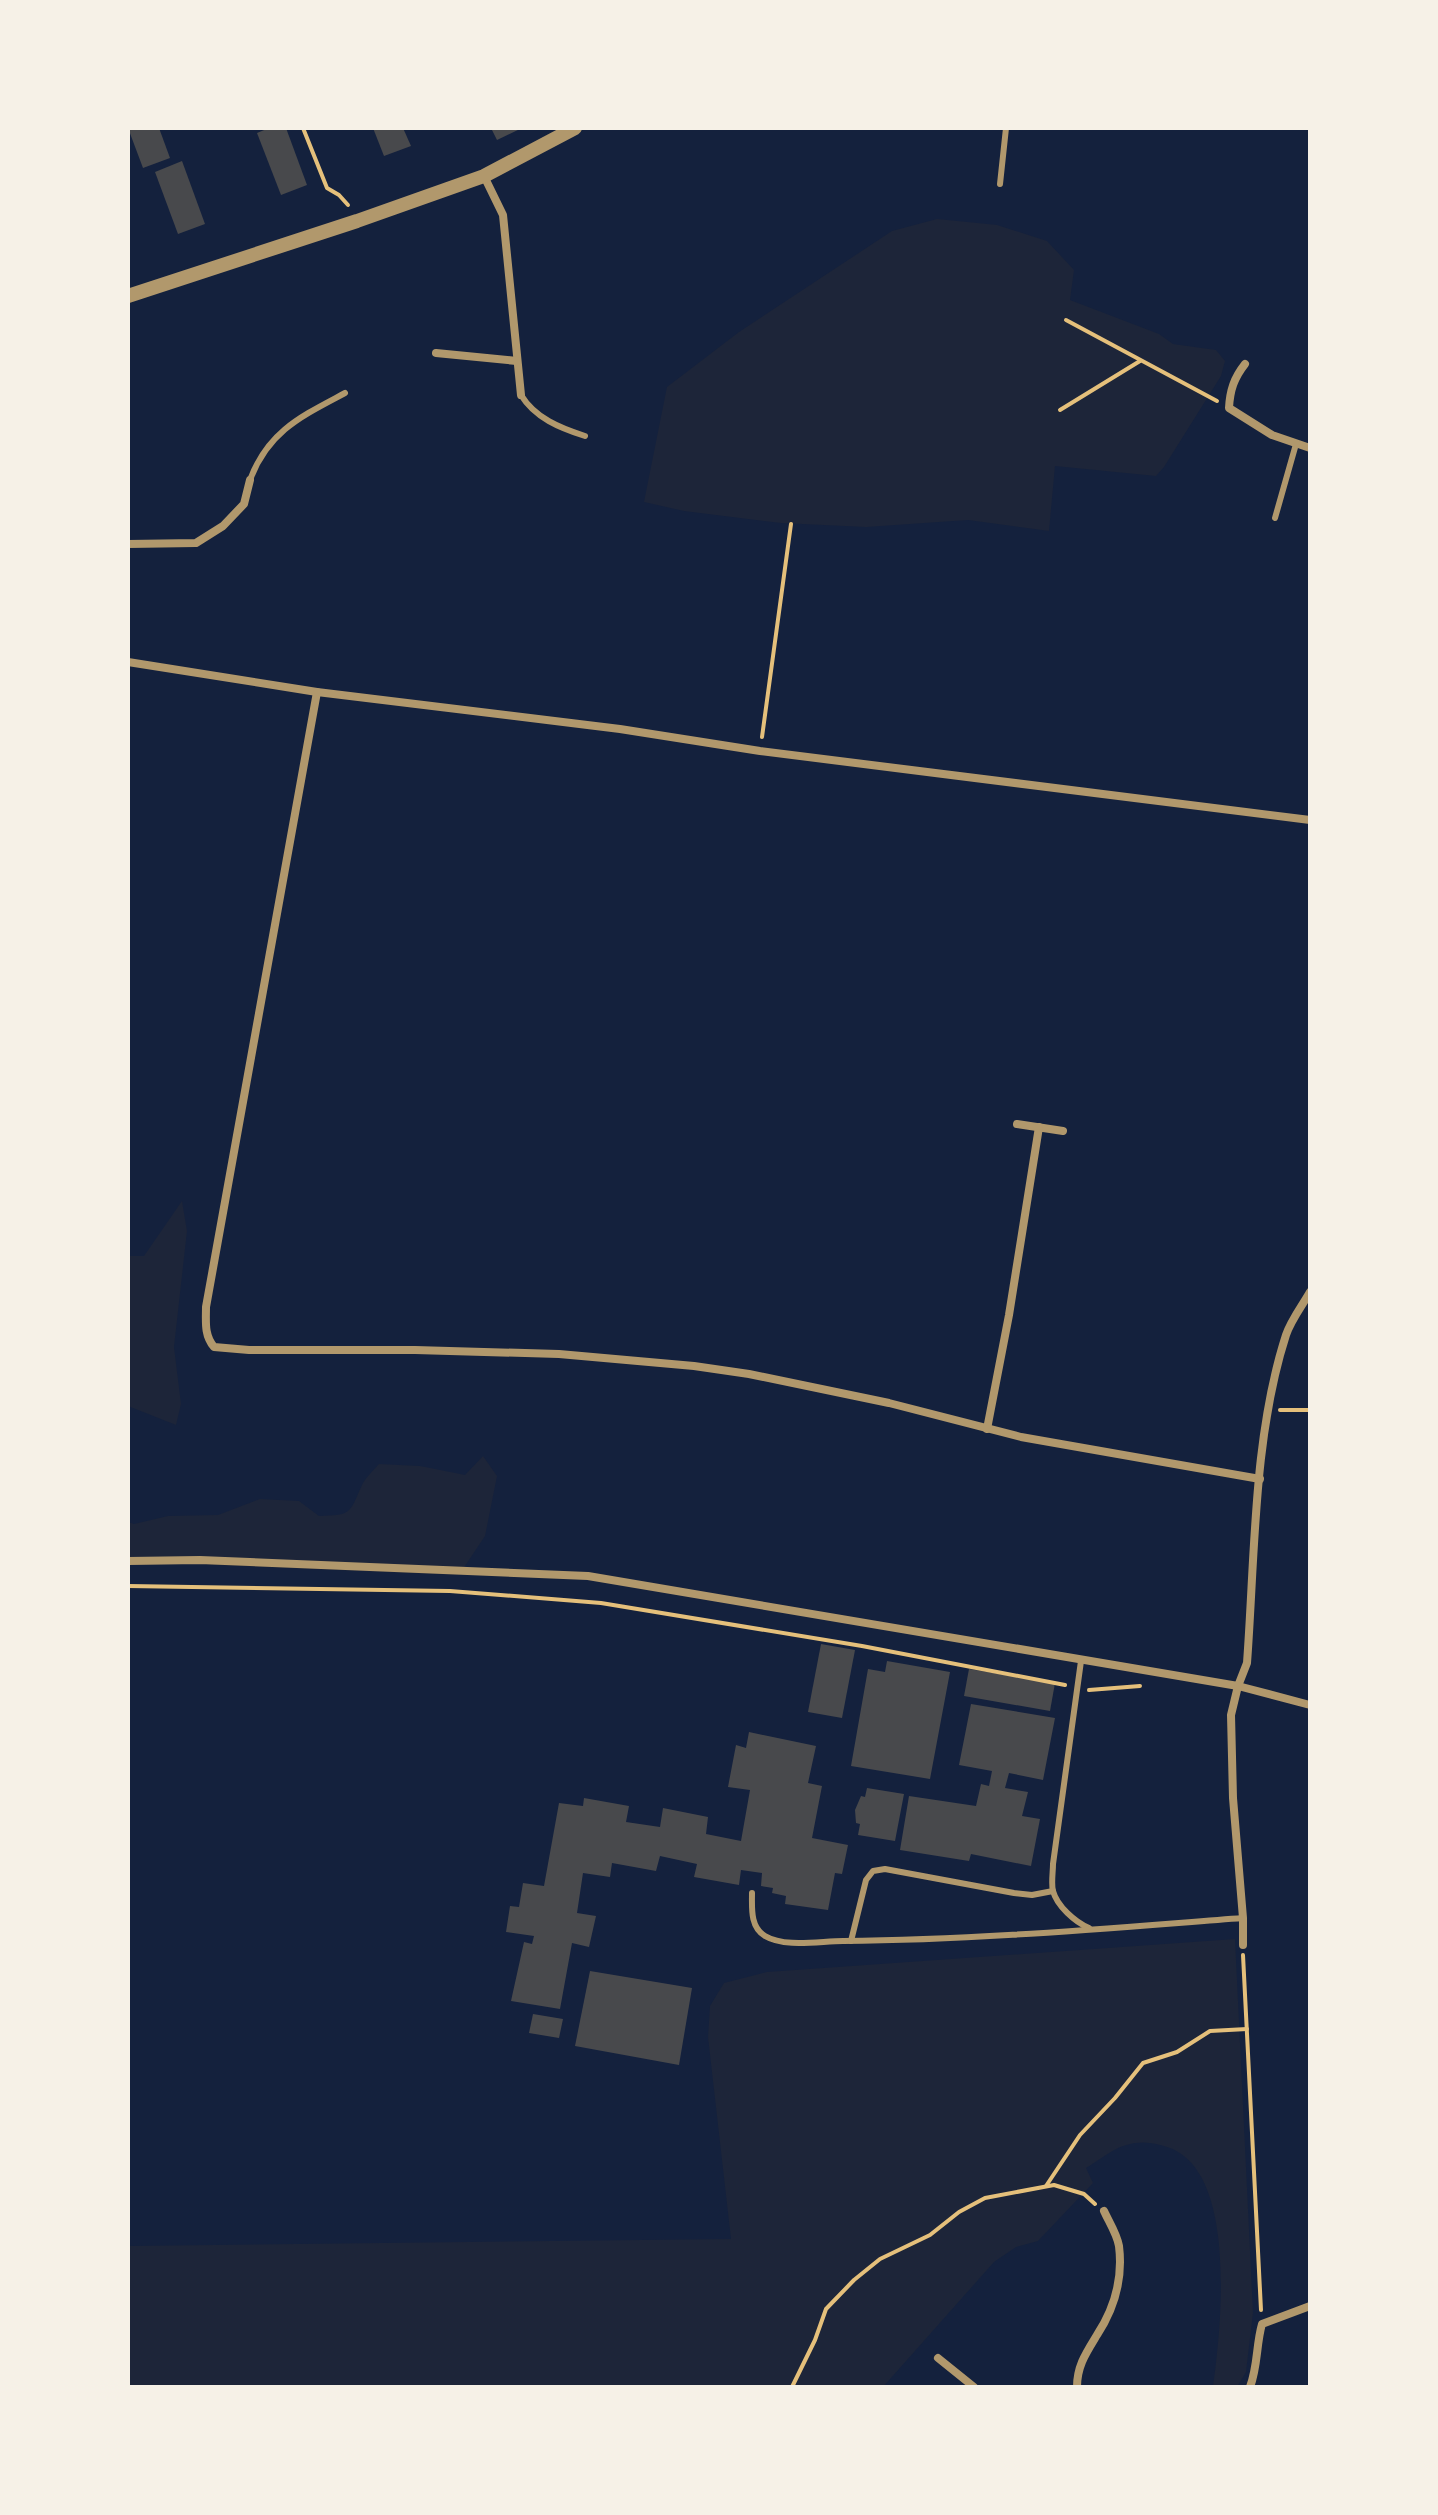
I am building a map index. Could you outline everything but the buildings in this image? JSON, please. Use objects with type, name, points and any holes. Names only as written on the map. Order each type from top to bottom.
[{"type":"street","points":[[128,296],[484,176],[575,128]]},
{"type":"street","points":[[484,176],[503,215],[521,395]]},
{"type":"street","points":[[436,353],[517,361]]},
{"type":"street","points":[[1245,364],[1230,392],[1229,408],[1272,435],[1310,448]]},
{"type":"street","points":[[128,544],[196,543],[223,526],[244,504],[250,480]]},
{"type":"street","points":[[128,662],[317,692],[1310,820]]},
{"type":"street","points":[[317,692],[208,1296],[206,1331],[214,1347],[249,1350],[470,1351],[613,1357],[749,1374],[889,1403],[987,1429],[1260,1479]]},
{"type":"street","points":[[1017,1124],[1063,1131]]},
{"type":"street","points":[[987,1429],[1039,1127]]},
{"type":"street","points":[[1243,1945],[1231,1715],[1247,1663],[1260,1479],[1269,1410],[1287,1333],[1310,1292]]},
{"type":"street","points":[[128,1561],[200,1560],[588,1576],[1238,1686],[1310,1705]]},
{"type":"street","points":[[1077,2387],[1077,2373],[1084,2355],[1109,2315],[1116,2293],[1119,2243],[1104,2211]]},
{"type":"street","points":[[1250,2387],[1256,2373],[1262,2324],[1310,2306]]},
{"type":"street","points":[[938,2358],[974,2387]]},
{"type":"lane","points":[[1000,184],[1006,128]]},
{"type":"lane","points":[[250,480],[258,458],[271,440],[309,412],[345,393]]},
{"type":"lane","points":[[521,395],[529,409],[585,436]]},
{"type":"lane","points":[[1275,518],[1296,444]]},
{"type":"lane","points":[[1081,1661],[1053,1864],[1053,1891],[1073,1918],[1092,1930]]},
{"type":"lane","points":[[851,1941],[866,1880],[873,1871],[885,1869],[1032,1895],[1053,1891]]},
{"type":"lane","points":[[752,1893],[752,1918],[762,1935],[777,1941],[851,1941],[1092,1930],[1243,1918]]},
{"type":"path","points":[[303,128],[327,188],[339,195],[353,211],[357,221]]},
{"type":"path","points":[[1066,320],[1229,408]]},
{"type":"path","points":[[1060,410],[1141,361]]},
{"type":"path","points":[[760,751],[791,524]]},
{"type":"path","points":[[1269,1410],[1310,1410]]},
{"type":"path","points":[[128,1586],[450,1591],[601,1603],[877,1649],[1091,1691],[1140,1686],[1164,1674]]},
{"type":"path","points":[[1243,1945],[1262,2324]]},
{"type":"path","points":[[1046,2186],[1080,2135],[1143,2063],[1177,2052],[1210,2031],[1247,2029]]},
{"type":"path","points":[[792,2387],[826,2309],[880,2259],[930,2235],[959,2212],[985,2198],[1054,2185],[1084,2194],[1104,2211]]},
{"type":"shaded area","points":[[937,219],[997,225],[1047,241],[1074,270],[1070,300],[1159,334],[1173,344],[1216,350],[1225,361],[1221,376],[1156,476],[1055,466],[1049,531],[968,520],[866,527],[781,523],[684,511],[644,502],[667,387],[739,332],[892,231]]},
{"type":"shaded area","points":[[182,1201],[187,1231],[174,1347],[181,1404],[176,1425],[128,1406],[128,1256],[144,1256]]},
{"type":"shaded area","points":[[483,1456],[497,1476],[485,1536],[459,1575],[213,1565],[128,1558],[128,1522],[134,1524],[168,1516],[218,1515],[260,1499],[299,1501],[319,1516],[338,1515],[348,1511],[364,1482],[379,1464],[420,1466],[465,1475]]},
{"type":"shaded area","points":[[1235,1939],[1253,2313],[1246,2372],[1237,2387],[1213,2387],[1221,2293],[1220,2256],[1216,2220],[1207,2188],[1192,2163],[1170,2148],[1141,2142],[1118,2148],[1086,2168],[1093,2183],[1038,2241],[1016,2247],[994,2262],[883,2387],[128,2387],[128,2246],[731,2239],[708,2037],[710,2006],[724,1983],[767,1972]]}]
